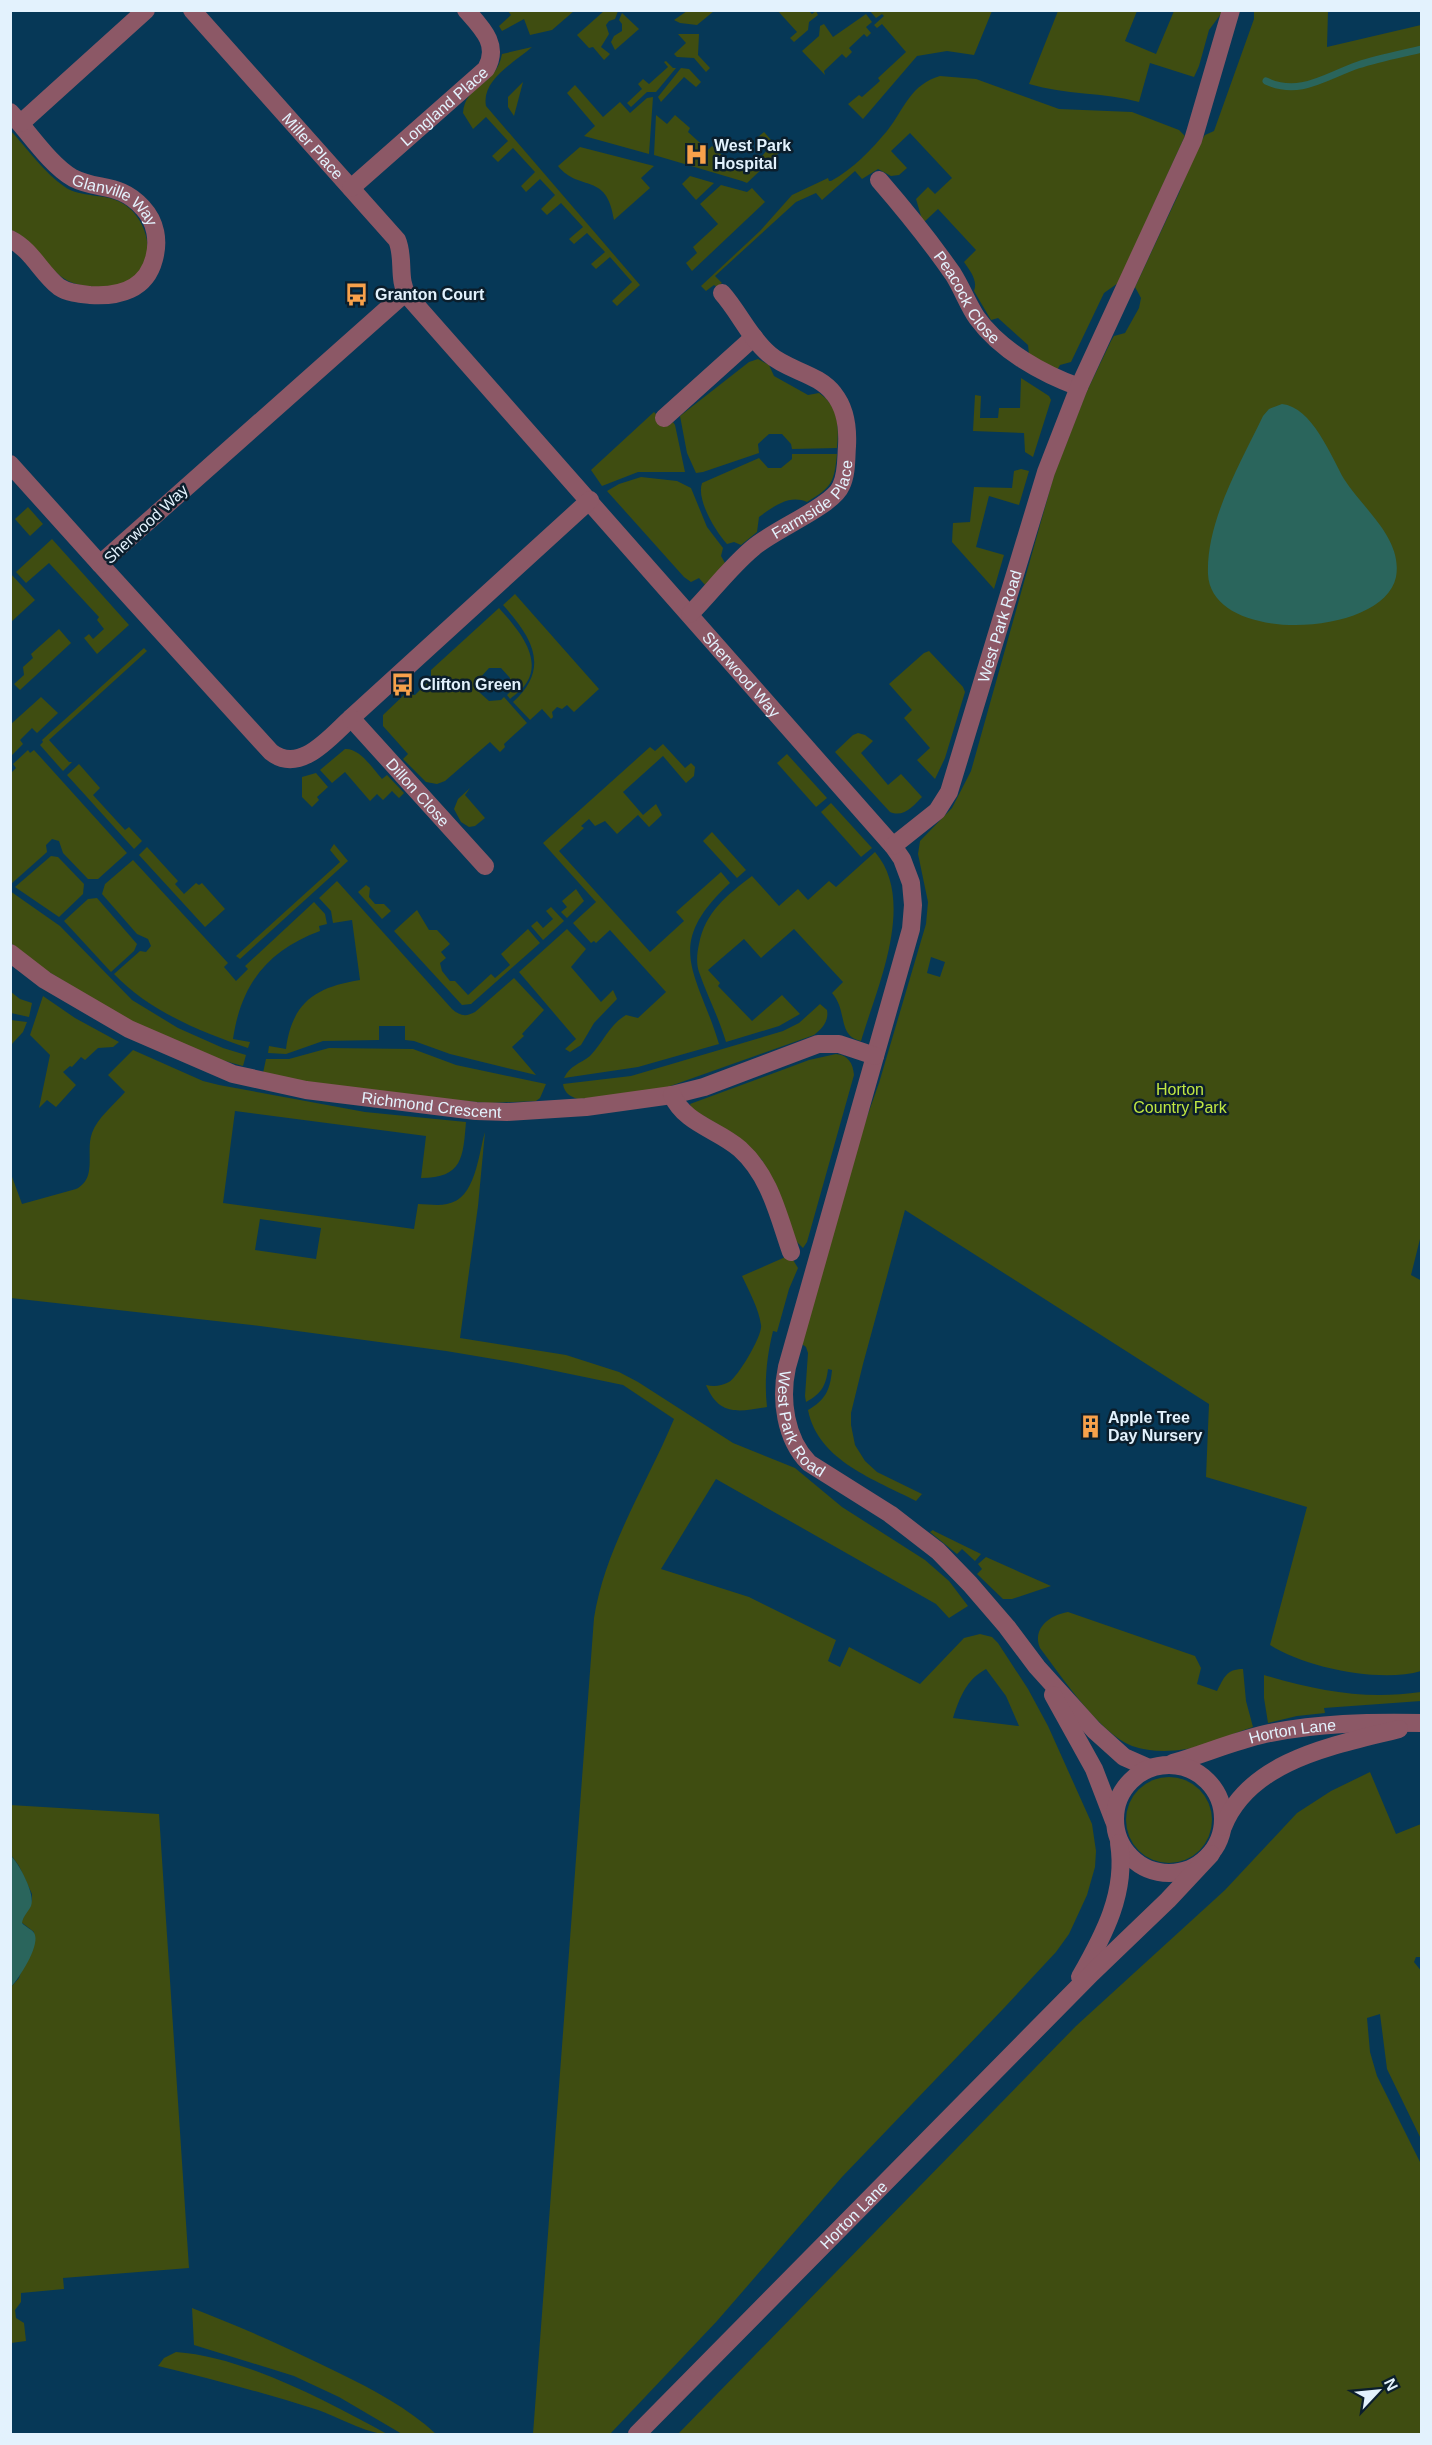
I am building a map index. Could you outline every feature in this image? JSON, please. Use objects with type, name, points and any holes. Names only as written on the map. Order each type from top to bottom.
[{"type":"street","name":"Glanville Way","points":[[10,239],[27,252],[63,289],[80,294],[99,296],[126,292],[142,282],[148,274],[154,260],[157,242],[153,222],[139,203],[127,194],[111,187],[72,177],[54,161],[16,117],[146,10]]},
{"type":"street","name":"Miller Place","points":[[192,10],[397,240],[401,250],[405,293]]},
{"type":"street","name":"Longland Place","points":[[351,188],[486,69],[491,59],[490,41],[483,29],[466,10]]},
{"type":"street","name":"West Park Road","points":[[893,846],[937,811],[949,792],[1046,472],[1080,387],[1196,133],[1231,10]]},
{"type":"street","name":"Peacock Close","points":[[879,180],[954,276],[981,323],[1001,342],[1039,369],[1080,387]]},
{"type":"street","name":"Sherwood Way","points":[[590,500],[351,718],[308,755],[290,760],[276,756],[100,564],[405,293],[590,500],[893,846],[908,874],[912,890],[913,912],[906,949],[875,1056]]},
{"type":"street","name":"Farmside Place","points":[[690,614],[752,548],[832,499],[844,480],[847,428],[839,401],[830,389],[818,380],[774,358],[754,338],[722,293]]},
{"type":"street","points":[[664,418],[754,338]]},
{"type":"street","points":[[10,464],[100,564]]},
{"type":"street","name":"Dillon Close","points":[[351,718],[485,866]]},
{"type":"street","name":"Richmond Crescent","points":[[10,953],[45,980],[129,1029],[220,1069],[270,1084],[476,1111],[507,1112],[586,1107],[672,1095],[711,1084],[818,1044],[839,1044],[875,1056]]},
{"type":"street","name":"West Park Road","points":[[875,1056],[787,1367],[784,1398],[789,1426],[799,1451],[814,1467],[906,1524],[953,1566],[1003,1622],[1037,1667],[1111,1747],[1124,1757],[1149,1768]]},
{"type":"street","points":[[672,1095],[685,1115],[726,1138],[754,1165],[769,1190],[791,1252]]},
{"type":"street","name":"West Park Road","points":[[1037,1667],[1094,1769],[1117,1830]]},
{"type":"street","name":"Horton Lane","points":[[1168,1764],[1262,1735],[1313,1725],[1356,1722],[1422,1723]]},
{"type":"street","name":"Horton Lane","points":[[1221,1835],[1229,1815],[1243,1795],[1273,1771],[1307,1756],[1422,1723]]},
{"type":"street","points":[[1168,1764],[1188,1768],[1210,1783],[1222,1808],[1221,1835],[1211,1854],[1199,1864],[1186,1870],[1163,1873],[1148,1869],[1134,1860],[1117,1830],[1116,1805],[1123,1789],[1134,1777],[1149,1768],[1168,1764]]},
{"type":"street","name":"Horton Lane","points":[[1069,1997],[1097,1946],[1115,1904],[1122,1873],[1117,1830]]},
{"type":"street","name":"Horton Lane","points":[[637,2434],[1211,1854]]},
{"type":"green space","points":[[508,11],[574,11],[552,30],[530,35],[524,19],[502,31],[499,26],[511,15]]},
{"type":"green space","points":[[604,11],[618,11],[615,19],[606,25],[609,34],[601,47],[610,54],[604,60],[593,47],[589,48],[577,35]]},
{"type":"green space","points":[[687,11],[714,11],[697,25],[674,20]]},
{"type":"green space","points":[[778,11],[809,11],[812,14],[816,11],[818,15],[809,22],[808,30],[794,42],[790,38],[797,32]]},
{"type":"green space","points":[[870,11],[992,11],[974,55],[947,51],[917,56],[863,119],[848,104],[859,95],[862,97],[880,81],[878,78],[906,52],[882,24],[877,28],[874,25],[884,16],[882,14],[876,18]]},
{"type":"green space","points":[[1058,11],[1137,11],[1125,41],[1156,54],[1174,11],[1223,11],[1209,30],[1194,77],[1150,63],[1139,102],[1029,84]]},
{"type":"green space","name":"Horton Country Park","points":[[1254,11],[1328,11],[1327,47],[1421,25],[1422,1231],[1411,1275],[1422,1281],[1421,1671],[1405,1674],[1365,1674],[1344,1671],[1303,1660],[1270,1645],[1307,1507],[1206,1477],[1209,1404],[905,1210],[863,1364],[851,1413],[851,1425],[855,1445],[865,1461],[877,1472],[922,1494],[916,1501],[851,1467],[823,1443],[814,1428],[808,1410],[826,1394],[832,1370],[828,1369],[826,1380],[819,1393],[806,1402],[805,1396],[808,1353],[802,1344],[857,1145],[879,1083],[926,924],[928,902],[918,854],[920,841],[952,808],[971,771],[1054,475],[1086,393],[1111,341],[1114,336],[1125,333],[1139,308],[1141,298],[1135,287],[1179,193],[1196,149],[1205,135],[1214,131],[1254,19]],"holes":[[[931,957],[945,962],[940,977],[927,973]]]},
{"type":"green space","points":[[622,13],[639,29],[615,50],[611,42],[614,36],[622,31],[622,24],[619,20]]},
{"type":"green space","points":[[866,14],[872,22],[866,27],[871,33],[867,37],[864,34],[849,48],[852,52],[846,58],[842,54],[824,71],[825,75],[802,51],[819,36],[820,26],[824,24],[833,37]]},
{"type":"green space","points":[[678,34],[699,34],[698,55],[710,68],[706,72],[694,58],[677,57],[674,54],[686,43]]},
{"type":"green space","points":[[532,47],[494,80],[486,97],[486,106],[640,285],[617,306],[612,301],[632,282],[610,257],[596,269],[591,264],[605,252],[587,233],[574,244],[569,239],[583,227],[561,203],[547,215],[541,209],[555,195],[540,179],[526,192],[521,186],[535,172],[513,148],[498,162],[492,156],[508,141],[486,117],[473,129],[463,113],[469,96],[494,73],[502,54]]},
{"type":"green space","points":[[664,62],[676,68],[656,92],[647,92],[631,107],[627,103],[642,89],[638,84],[643,79],[649,84],[668,67]]},
{"type":"green space","points":[[681,68],[689,69],[701,82],[696,87],[684,77],[661,102],[658,97]]},
{"type":"green space","points":[[940,76],[976,79],[1059,109],[1132,112],[1179,130],[1185,136],[1118,283],[1104,293],[1071,362],[1060,365],[1056,372],[1029,354],[1028,345],[998,318],[991,320],[974,291],[974,279],[964,262],[976,250],[938,209],[923,223],[916,199],[928,187],[935,194],[952,178],[910,133],[891,151],[907,168],[899,175],[891,176],[878,169],[862,179],[855,171],[822,200],[816,193],[796,202],[715,276],[722,283],[706,291],[701,286],[760,231],[792,195],[828,178],[831,181],[854,165],[887,131],[915,91]]},
{"type":"green space","points":[[523,82],[514,116],[508,107],[508,97]]},
{"type":"green space","points":[[575,85],[603,117],[620,102],[630,113],[647,98],[653,97],[649,154],[584,136],[595,126],[567,93]]},
{"type":"green space","points":[[656,115],[667,124],[675,115],[690,128],[688,132],[708,150],[712,146],[738,170],[747,160],[754,165],[769,148],[758,137],[764,132],[781,151],[747,183],[654,155]]},
{"type":"green space","points":[[10,130],[43,168],[65,187],[78,193],[115,200],[132,211],[140,221],[148,245],[143,269],[135,278],[117,286],[92,287],[73,283],[64,279],[28,241],[11,230]]},
{"type":"green space","points":[[580,147],[654,166],[641,178],[650,188],[614,220],[610,205],[599,188],[575,179],[558,166]]},
{"type":"green space","points":[[690,176],[714,183],[696,200],[682,184]]},
{"type":"green space","points":[[721,185],[747,192],[752,188],[765,202],[692,271],[686,263],[697,253],[693,247],[718,224],[700,204]]},
{"type":"green space","points":[[758,359],[769,365],[774,376],[808,395],[819,393],[826,398],[836,417],[837,448],[792,449],[791,444],[782,434],[769,434],[758,444],[759,453],[696,473],[687,453],[680,416],[749,362]]},
{"type":"green space","points":[[1021,378],[1049,396],[1051,400],[1033,457],[1025,452],[1024,433],[973,431],[975,395],[981,396],[980,418],[998,418],[999,408],[1020,408]]},
{"type":"green space","points":[[654,412],[668,426],[673,422],[675,425],[685,472],[638,472],[602,486],[591,470]]},
{"type":"green space","points":[[792,454],[837,454],[835,472],[827,488],[807,502],[794,500],[776,506],[759,517],[757,532],[741,545],[734,542],[727,544],[704,507],[702,483],[759,458],[768,468],[781,468],[792,459]]},
{"type":"green space","points":[[1021,469],[1029,471],[1019,505],[989,496],[976,547],[1004,555],[994,589],[952,542],[953,523],[970,522],[974,487],[1012,488],[1014,471]]},
{"type":"green space","points":[[641,477],[677,481],[691,488],[707,527],[723,548],[721,556],[725,563],[705,585],[699,578],[691,582],[684,577],[607,491],[619,484]]},
{"type":"green space","points":[[28,507],[43,524],[30,536],[15,519]]},
{"type":"green space","points":[[52,539],[129,625],[97,654],[84,638],[89,634],[93,639],[104,629],[97,620],[99,617],[49,563],[26,583],[16,572]]},
{"type":"green space","points":[[10,573],[35,600],[11,622],[10,622]]},
{"type":"green space","points":[[515,594],[599,689],[574,712],[567,705],[562,709],[557,707],[552,712],[551,719],[542,709],[530,720],[513,702],[532,677],[534,665],[529,641],[503,605]]},
{"type":"green space","points":[[499,608],[525,642],[532,662],[531,672],[525,685],[510,699],[507,695],[510,692],[510,678],[501,668],[489,668],[479,679],[479,692],[489,701],[501,700],[504,697],[527,723],[504,744],[505,747],[500,752],[490,742],[445,781],[437,784],[426,782],[403,759],[408,754],[383,726],[383,715],[405,694],[415,695],[431,679],[431,670]]},
{"type":"green space","points":[[59,629],[71,643],[20,690],[14,684],[24,675],[23,667],[33,658],[31,654]]},
{"type":"green space","points":[[144,648],[147,651],[49,740],[69,762],[72,762],[63,771],[40,745],[42,740]]},
{"type":"green space","points":[[929,651],[965,692],[945,758],[935,779],[917,760],[930,748],[904,718],[912,710],[889,684]]},
{"type":"green space","points":[[41,697],[58,713],[37,733],[32,728],[20,740],[23,744],[11,756],[11,724]]},
{"type":"green space","points":[[858,733],[873,741],[861,753],[888,785],[901,774],[922,797],[908,810],[900,813],[890,812],[835,752]]},
{"type":"green space","points":[[663,744],[685,768],[691,763],[695,767],[694,776],[686,783],[663,756],[623,792],[643,815],[656,804],[662,815],[649,827],[638,815],[617,834],[605,821],[595,826],[589,819],[581,826],[584,828],[559,851],[650,952],[684,921],[676,912],[721,872],[730,883],[709,905],[696,924],[691,942],[691,960],[695,978],[719,1044],[638,1067],[564,1078],[572,1067],[590,1056],[620,1019],[626,1015],[638,1018],[666,992],[610,930],[596,943],[594,941],[591,943],[573,923],[596,902],[543,843],[650,747],[655,751]]},
{"type":"green space","points":[[345,749],[361,755],[382,779],[387,775],[404,793],[399,798],[392,791],[383,800],[377,794],[370,801],[345,772],[332,783],[320,770]]},
{"type":"green space","points":[[28,750],[30,753],[34,750],[127,853],[98,879],[88,879],[63,853],[59,841],[52,839],[46,845],[47,852],[11,884],[11,773],[16,768],[13,764]]},
{"type":"green space","points":[[787,754],[827,798],[816,807],[777,763]]},
{"type":"green space","points":[[79,764],[100,788],[93,795],[125,830],[129,827],[142,841],[134,849],[67,775]]},
{"type":"green space","points":[[316,773],[328,787],[317,797],[319,800],[312,807],[302,797],[302,777]]},
{"type":"green space","points":[[470,788],[465,795],[485,818],[475,826],[469,827],[461,822],[454,809],[458,799]]},
{"type":"green space","points":[[831,803],[872,848],[861,857],[821,812]]},
{"type":"green space","points":[[712,832],[746,870],[737,878],[703,841]]},
{"type":"green space","points":[[334,844],[348,861],[240,959],[236,956],[340,862],[330,850]]},
{"type":"green space","points":[[147,847],[178,881],[175,884],[184,894],[196,883],[199,885],[202,883],[225,909],[205,927],[139,855]]},
{"type":"green space","points":[[875,852],[887,872],[893,895],[893,919],[884,970],[861,1041],[849,1034],[845,1028],[840,1007],[832,993],[843,982],[794,929],[761,958],[744,939],[708,970],[720,983],[718,986],[752,1021],[782,995],[800,1014],[779,1026],[726,1042],[697,965],[702,933],[718,905],[752,876],[779,906],[798,889],[808,900],[829,881],[836,887]]},
{"type":"green space","points":[[51,856],[58,857],[84,884],[83,894],[59,917],[15,887]]},
{"type":"green space","points":[[133,860],[228,963],[224,967],[236,981],[248,969],[245,966],[314,902],[325,914],[327,924],[319,926],[320,931],[286,948],[272,959],[250,986],[237,1019],[233,1039],[250,1042],[248,1048],[176,1019],[143,999],[114,974],[140,951],[146,952],[151,946],[148,939],[137,934],[102,894],[105,884]]},
{"type":"green space","points":[[337,881],[458,1013],[469,1015],[475,1012],[514,978],[544,1010],[522,1034],[524,1036],[512,1047],[536,1075],[450,1054],[405,1040],[405,1026],[379,1026],[379,1040],[323,1041],[286,1054],[268,1053],[269,1046],[286,1049],[294,1019],[300,1008],[309,1000],[331,987],[360,980],[352,920],[333,923],[331,911],[319,898]]},
{"type":"green space","points":[[366,885],[370,888],[369,897],[375,904],[384,904],[391,911],[382,919],[358,892]]},
{"type":"green space","points":[[576,889],[584,901],[567,918],[561,912],[567,907],[562,901]]},
{"type":"green space","points":[[10,891],[60,926],[132,1000],[178,1028],[223,1048],[246,1055],[243,1066],[214,1058],[148,1032],[34,963],[11,943]]},
{"type":"green space","points":[[97,898],[137,944],[134,951],[111,972],[64,921],[88,899]]},
{"type":"green space","points":[[551,907],[564,921],[543,940],[531,926],[537,921],[543,928],[553,919],[546,911]]},
{"type":"green space","points":[[417,910],[429,930],[437,930],[450,944],[441,952],[446,958],[440,963],[442,971],[450,981],[455,981],[468,995],[491,974],[495,978],[510,965],[501,954],[528,929],[540,943],[471,1004],[462,1005],[394,931]]},
{"type":"green space","points":[[567,929],[586,949],[571,967],[601,1002],[613,990],[617,999],[594,1023],[581,1045],[570,1052],[565,1049],[576,1039],[519,972]]},
{"type":"green space","points":[[11,992],[20,999],[32,1003],[29,1017],[11,1013]]},
{"type":"green space","points":[[43,996],[75,1018],[119,1042],[113,1047],[98,1048],[85,1060],[81,1057],[72,1067],[70,1066],[63,1072],[76,1085],[56,1107],[47,1100],[39,1108],[50,1055],[30,1035]]},
{"type":"green space","points":[[820,1004],[827,1010],[827,1018],[814,1035],[662,1089],[646,1093],[578,1099],[568,1094],[563,1084],[631,1076],[783,1031],[799,1023]]},
{"type":"green space","points":[[11,1020],[27,1022],[23,1032],[11,1045]]},
{"type":"green space","points":[[329,1048],[413,1049],[456,1065],[546,1084],[540,1098],[536,1101],[489,1103],[352,1091],[263,1073],[266,1059],[289,1059]]},
{"type":"green space","points":[[133,1050],[203,1081],[219,1085],[365,1112],[466,1122],[462,1155],[453,1170],[435,1177],[421,1178],[426,1136],[235,1111],[223,1203],[414,1229],[418,1204],[447,1204],[464,1194],[478,1164],[485,1132],[478,1206],[460,1338],[566,1355],[619,1372],[638,1382],[733,1443],[795,1468],[842,1507],[925,1560],[949,1581],[968,1606],[949,1618],[936,1604],[716,1479],[661,1569],[749,1597],[836,1640],[828,1661],[840,1667],[849,1647],[920,1684],[964,1638],[980,1634],[992,1637],[1028,1689],[1048,1726],[1092,1824],[1096,1851],[1095,1867],[1087,1895],[1069,1934],[1056,1952],[842,2177],[717,2321],[610,2434],[533,2434],[594,1618],[599,1592],[617,1541],[674,1419],[623,1385],[517,1363],[260,1326],[11,1298],[11,1174],[22,1204],[76,1189],[83,1184],[89,1171],[90,1140],[94,1127],[125,1092],[108,1075]],"holes":[[[260,1219],[321,1228],[316,1259],[255,1250]],[[986,1669],[1006,1696],[1019,1726],[953,1718],[961,1696],[973,1678]]]},
{"type":"green space","points":[[836,1054],[849,1060],[854,1075],[807,1242],[803,1248],[796,1241],[762,1160],[734,1134],[692,1109],[690,1104],[809,1060]]},
{"type":"green space","points":[[790,1255],[798,1268],[789,1289],[777,1332],[773,1331],[766,1378],[767,1407],[730,1410],[717,1402],[706,1385],[720,1385],[733,1379],[749,1355],[761,1330],[758,1313],[742,1276]]},
{"type":"green space","points":[[933,1530],[981,1554],[975,1561],[962,1549],[957,1554],[930,1532]]},
{"type":"green space","points":[[986,1557],[1051,1586],[1012,1599],[1003,1599],[977,1574],[982,1569],[978,1564]]},
{"type":"green space","points":[[1068,1612],[1195,1656],[1201,1668],[1197,1684],[1217,1691],[1229,1673],[1243,1669],[1246,1701],[1253,1727],[1204,1745],[1173,1751],[1145,1749],[1132,1746],[1119,1739],[1094,1717],[1040,1648],[1038,1635],[1040,1629],[1054,1616]]},
{"type":"green space","points":[[1264,1675],[1303,1686],[1342,1693],[1380,1695],[1421,1692],[1421,1701],[1324,1708],[1325,1713],[1297,1716],[1268,1723],[1264,1698]]},
{"type":"green space","points":[[1370,1772],[1396,1834],[1421,1824],[1421,1957],[1416,1957],[1414,1962],[1422,1972],[1421,2139],[1387,2069],[1380,2014],[1367,2018],[1370,2052],[1377,2076],[1421,2164],[1421,2434],[678,2434],[1076,2026],[1225,1890],[1297,1813],[1331,1791]]},
{"type":"green space","points":[[1169,1777],[1186,1780],[1200,1789],[1209,1803],[1212,1820],[1209,1837],[1200,1851],[1186,1860],[1169,1863],[1152,1860],[1138,1851],[1129,1837],[1126,1820],[1129,1803],[1138,1789],[1152,1780]]},
{"type":"green space","points":[[10,1805],[159,1814],[189,2268],[63,2278],[64,2289],[21,2293],[21,2302],[15,2310],[16,2318],[24,2323],[26,2341],[11,2343],[11,1987],[19,1978],[34,1932],[21,1922],[32,1900],[32,1894],[19,1866],[11,1855]]},
{"type":"green space","points":[[192,2308],[285,2347],[365,2386],[402,2408],[436,2434],[402,2434],[339,2397],[294,2376],[194,2345]]},
{"type":"green space","points":[[176,2352],[230,2362],[257,2371],[312,2395],[387,2434],[372,2432],[318,2410],[278,2398],[158,2366],[164,2358]]},
{"type":"shaded area","points":[[1282,404],[1293,407],[1311,423],[1327,446],[1344,479],[1379,524],[1393,549],[1397,563],[1396,577],[1385,597],[1362,612],[1332,621],[1299,625],[1266,622],[1237,613],[1216,597],[1208,574],[1209,554],[1226,492],[1263,416],[1269,409]]},
{"type":"shaded area","points":[[10,1855],[29,1887],[32,1901],[22,1923],[34,1933],[35,1941],[28,1962],[11,1987]]},
{"type":"waterway","points":[[1266,81],[1290,87],[1302,86],[1382,58],[1422,49]]},
{"type":"place","name":"West Park Hospital","points":[[696,154]]},
{"type":"place","name":"Granton Court","points":[[357,294]]},
{"type":"place","name":"Clifton Green","points":[[402,684]]},
{"type":"place","name":"Apple Tree Day Nursery","points":[[1090,1426]]}]
